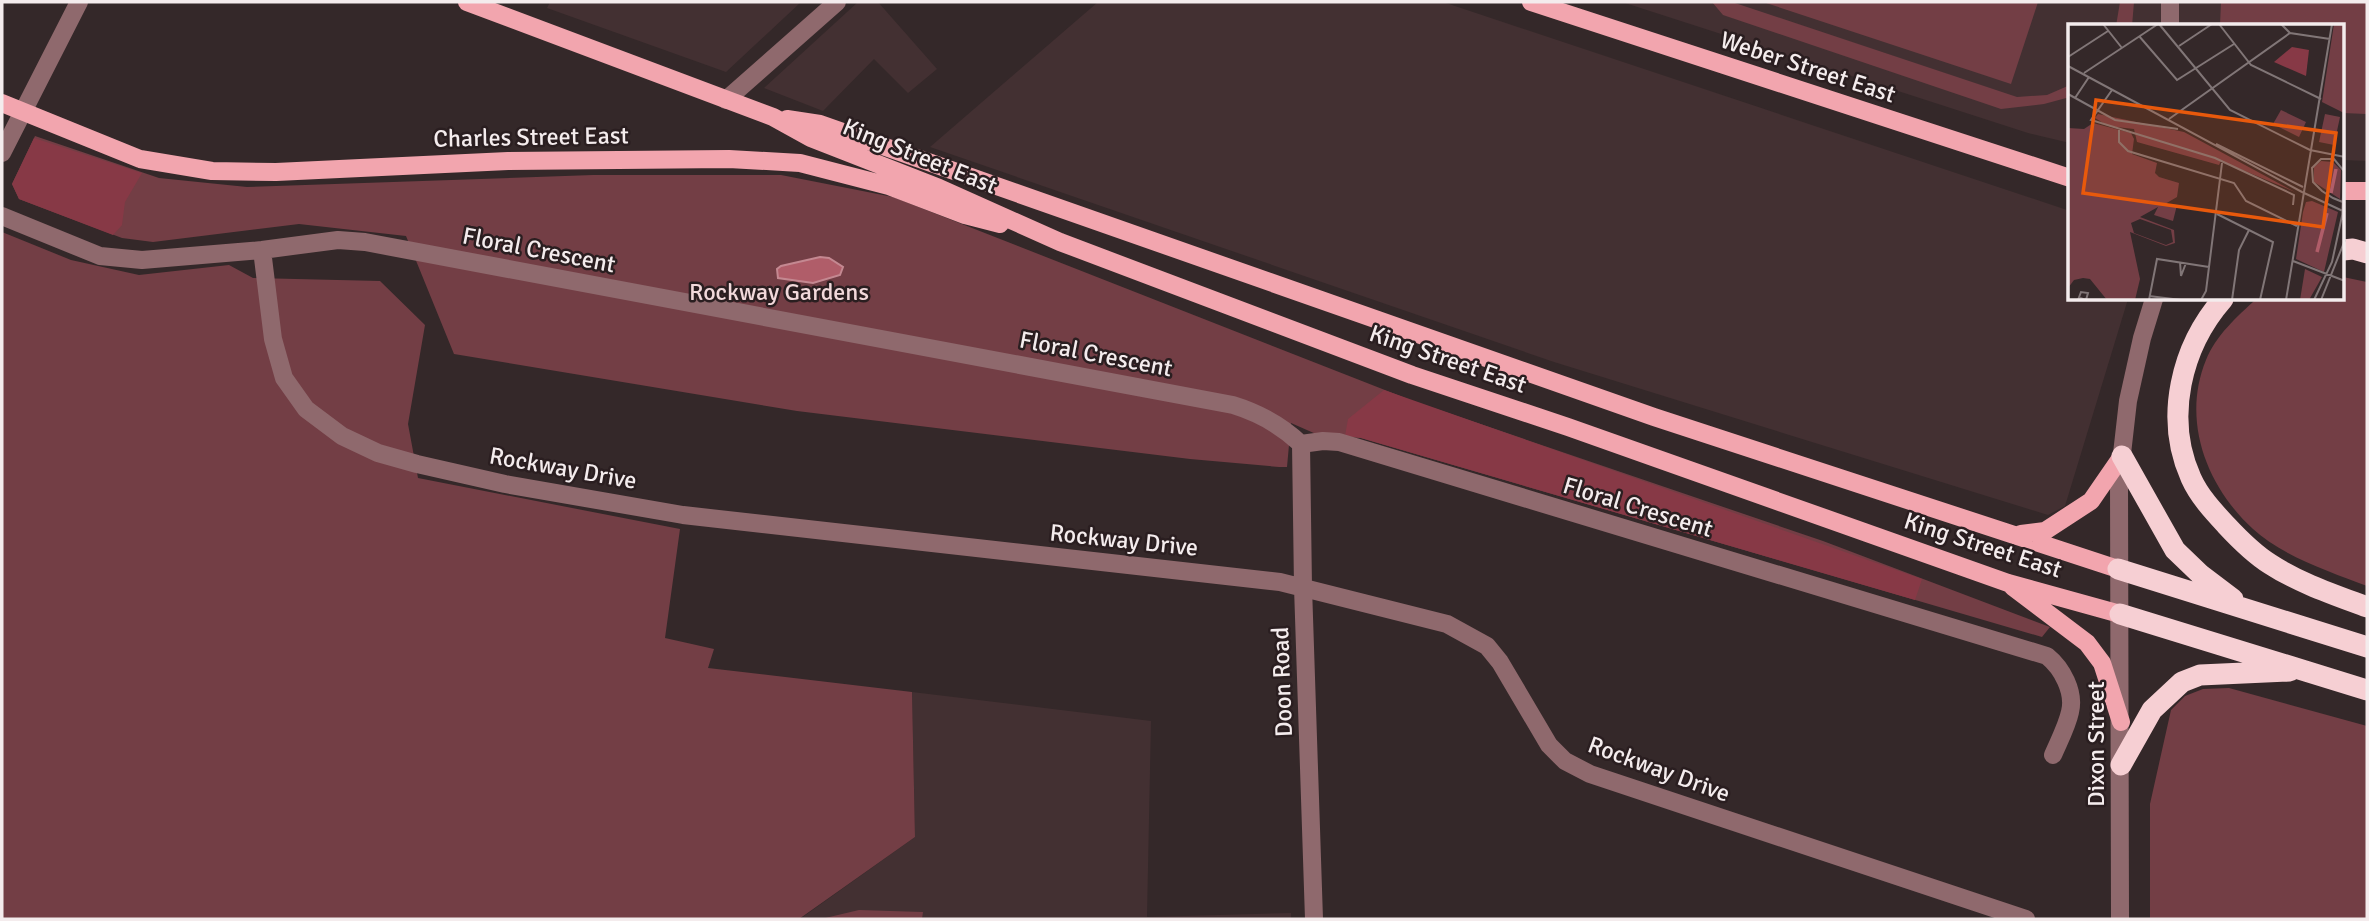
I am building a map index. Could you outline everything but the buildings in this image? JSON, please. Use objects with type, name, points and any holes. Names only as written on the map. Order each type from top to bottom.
[{"type":"highway","points":[[2344,250],[2367,253]]},
{"type":"highway","points":[[2221,301],[2194,341],[2183,368],[2178,412],[2182,446],[2191,478],[2207,504],[2237,537],[2269,564],[2307,583],[2367,607]]},
{"type":"highway","points":[[2122,456],[2175,550],[2200,574],[2246,609]]},
{"type":"highway","points":[[2118,569],[2367,647]]},
{"type":"highway","points":[[2120,614],[2367,690]]},
{"type":"highway","points":[[2121,765],[2152,710],[2182,682],[2200,675],[2306,671]]},
{"type":"main road","name":"King Street East","points":[[467,2],[773,117],[811,138],[939,188],[1060,242],[1412,374],[2007,583],[2120,614]]},
{"type":"main road","name":"Weber Street East","points":[[1531,2],[2068,177]]},
{"type":"main road","name":"Charles Street East","points":[[2,103],[140,159],[212,171],[276,172],[535,160],[729,159],[800,163],[889,186],[965,215],[1060,242]]},
{"type":"main road","name":"King Street East","points":[[773,117],[820,124],[1642,413],[2118,569]]},
{"type":"main road","points":[[2344,191],[2367,191]]},
{"type":"main road","points":[[2014,534],[2045,531],[2075,513],[2091,501],[2122,456]]},
{"type":"main road","points":[[2007,583],[2087,643],[2102,663],[2121,722]]},
{"type":"street","points":[[2,153],[79,2]]},
{"type":"street","points":[[726,100],[837,2]]},
{"type":"street","points":[[2170,2],[2170,24]]},
{"type":"street","name":"Floral Crescent","points":[[2,216],[100,256],[142,260],[262,250],[338,240],[365,243],[1233,405],[1257,412],[1287,430],[1301,444],[1339,442],[2047,656],[2059,666],[2070,696],[2071,711],[2053,755]]},
{"type":"street","name":"Rockway Drive","points":[[262,250],[273,339],[284,378],[306,409],[342,436],[377,453],[505,484],[683,515],[1280,582],[1447,624],[1487,646],[1500,662],[1549,744],[1565,761],[1590,774],[2026,919]]},
{"type":"street","name":"Dixon Street","points":[[2120,919],[2119,480],[2128,401],[2153,301]]},
{"type":"street","name":"Doon Road","points":[[1301,444],[1314,919]]},
{"type":"shaded area","points":[[550,2],[801,2],[726,72],[547,8]]},
{"type":"shaded area","points":[[858,2],[878,2],[937,69],[908,93],[874,59],[823,111],[764,88]]},
{"type":"shaded area","points":[[1098,2],[1443,2],[2068,210],[2068,301],[2127,301],[2065,506],[2048,515],[1554,362],[930,147]]},
{"type":"shaded area","points":[[1622,2],[2367,2],[2367,161],[2344,160],[2344,24],[2068,24],[2068,143],[2028,133]]},
{"type":"shaded area","points":[[34,138],[142,173],[125,202],[122,225],[113,235],[19,199],[12,184]]},
{"type":"shaded area","points":[[820,257],[829,258],[843,267],[840,275],[813,283],[778,278],[777,269],[781,266]]},
{"type":"shaded area","points":[[1384,390],[1922,579],[1915,600],[1361,438],[1345,436],[1348,419]]},
{"type":"shaded area","points":[[912,692],[1151,721],[1147,917],[1291,913],[1291,919],[800,919],[915,837]]},
{"type":"green space","points":[[1712,2],[1732,2],[2017,97],[2047,95],[2068,86],[2068,98],[2044,104],[2001,109],[1723,15]]},
{"type":"green space","points":[[1763,2],[2038,2],[2011,84]]},
{"type":"green space","points":[[2120,2],[2134,2],[2132,24],[2116,24]]},
{"type":"green space","points":[[2221,2],[2367,2],[2366,114],[2344,113],[2344,24],[2220,24]]},
{"type":"green space","name":"Rockway Gardens","points":[[35,136],[159,178],[247,187],[593,175],[781,175],[893,197],[1413,401],[1823,541],[2050,627],[2042,637],[1361,438],[1316,434],[1291,423],[1287,467],[1279,467],[1190,459],[797,411],[454,354],[406,236],[299,224],[153,242],[122,238],[19,199],[12,184]]},
{"type":"green space","points":[[2,232],[71,260],[139,275],[229,265],[253,278],[380,281],[425,325],[408,424],[418,478],[680,529],[665,638],[714,649],[708,668],[912,692],[915,837],[799,919],[2,919]]},
{"type":"green space","points":[[2344,277],[2367,282],[2367,586],[2292,555],[2265,539],[2237,512],[2211,473],[2198,429],[2196,406],[2199,383],[2215,342],[2254,301],[2344,301]]},
{"type":"green space","points":[[2229,688],[2367,726],[2367,919],[2150,919],[2150,804],[2171,710],[2185,696],[2203,689]]},
{"type":"green space","points":[[859,910],[923,912],[922,919],[821,919]]}]
